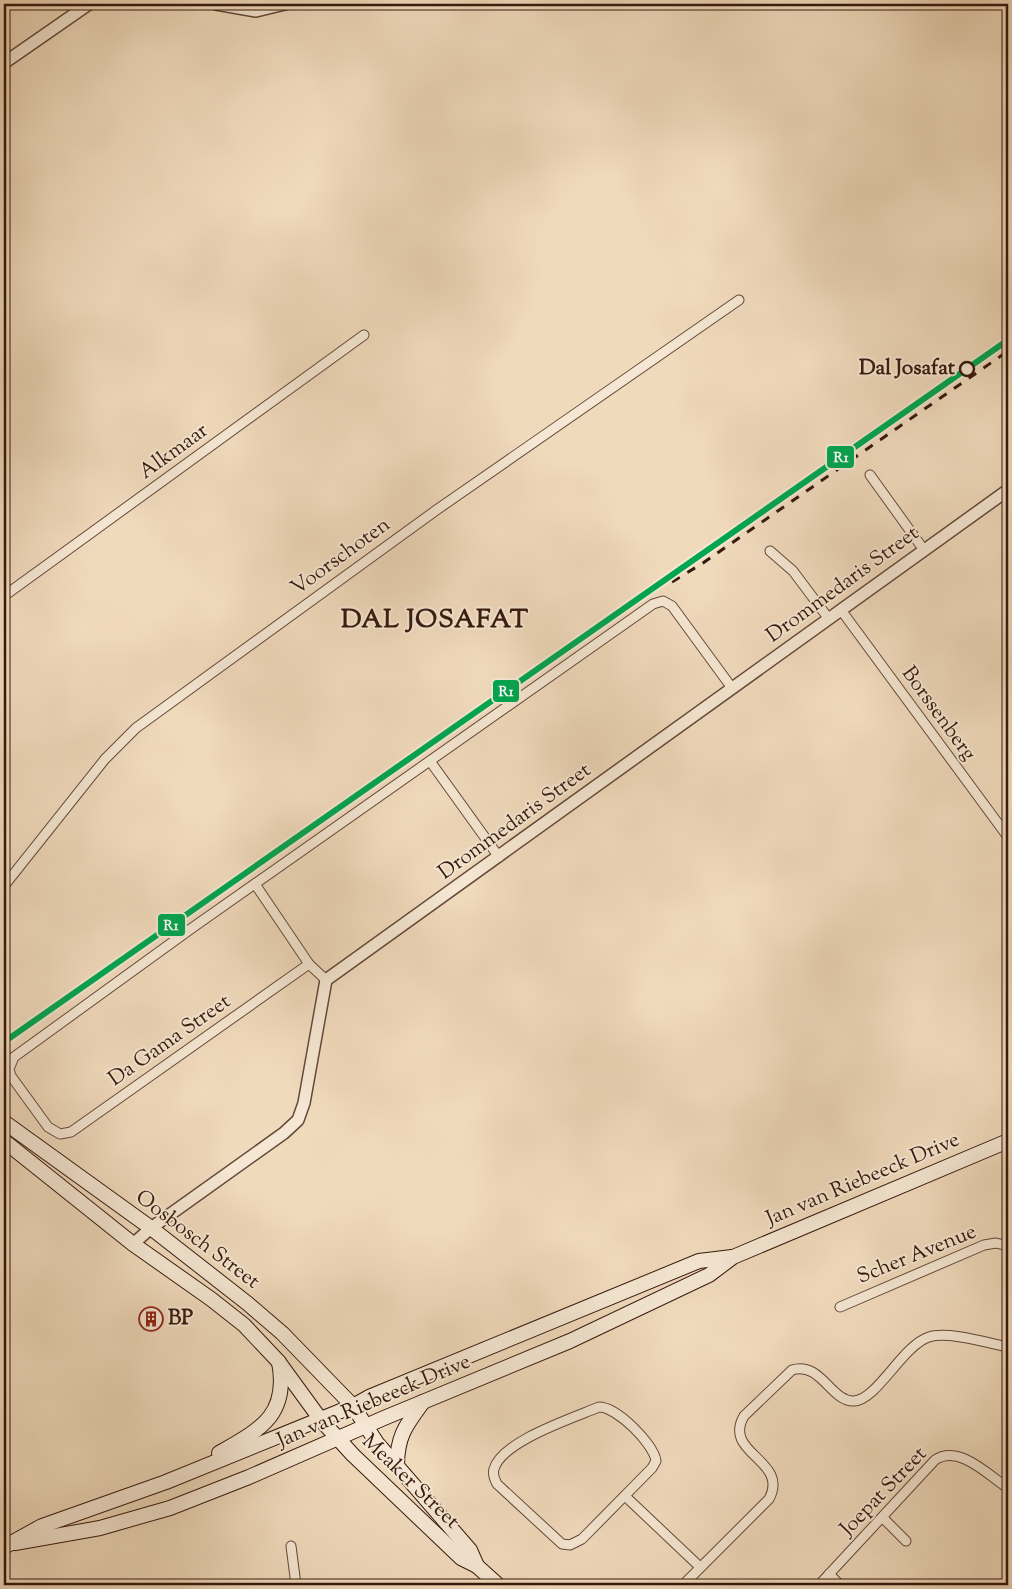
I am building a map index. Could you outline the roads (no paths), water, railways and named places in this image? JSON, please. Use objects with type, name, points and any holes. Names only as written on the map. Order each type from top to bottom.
[{"type":"main road","name":"Oosbosch Street","points":[[4,1122],[151,1228],[247,1302],[315,1365],[353,1406]]},
{"type":"main road","name":"Oosbosch Street","points":[[4,1141],[133,1244],[231,1315],[262,1342],[321,1420]]},
{"type":"main road","name":"Jan van Riebeeck Drive","points":[[9,1545],[100,1528],[170,1508],[570,1341],[709,1275],[733,1257],[1008,1141]]},
{"type":"main road","name":"Jan van Riebeeck Drive","points":[[9,1545],[42,1526],[166,1482],[321,1420],[353,1406],[369,1396],[699,1261],[733,1257]]},
{"type":"main road","points":[[166,1482],[221,1452],[270,1418],[281,1398],[278,1361]]},
{"type":"main road","points":[[397,1466],[397,1446],[404,1427],[424,1402]]},
{"type":"main road","name":"Meaker Street","points":[[353,1406],[366,1427],[397,1466],[470,1550],[477,1566]]},
{"type":"main road","name":"Meaker Street","points":[[321,1420],[411,1513],[461,1558],[477,1566],[498,1585]]},
{"type":"street","points":[[4,63],[89,4]]},
{"type":"street","points":[[216,4],[256,11],[285,4]]},
{"type":"street","name":"Voorschoten","points":[[4,886],[106,759],[136,728],[435,511],[738,300]]},
{"type":"street","name":"Alkmaar","points":[[4,596],[364,335]]},
{"type":"street","points":[[870,475],[924,550]]},
{"type":"street","name":"Drommedaris Street","points":[[326,980],[1008,490]]},
{"type":"street","points":[[770,551],[793,571],[829,618]]},
{"type":"street","points":[[133,1244],[151,1228],[284,1133],[298,1120],[304,1103],[326,980],[309,964],[255,884],[653,604],[663,601],[672,606],[732,688]]},
{"type":"street","name":"Borssenberg","points":[[841,610],[1008,837]]},
{"type":"street","points":[[430,761],[498,857]]},
{"type":"street","name":"Da Gama Street","points":[[255,884],[14,1058],[9,1069],[10,1076],[48,1127],[60,1134],[71,1132],[309,964]]},
{"type":"street","name":"Scher Avenue","points":[[840,1307],[984,1245],[996,1243],[1008,1246]]},
{"type":"street","points":[[683,1585],[769,1499],[774,1490],[774,1481],[770,1472],[744,1445],[739,1433],[739,1424],[744,1416],[792,1370],[799,1368],[815,1373],[844,1399],[853,1401],[861,1399],[870,1393],[909,1352],[928,1337],[942,1336],[1008,1347]]},
{"type":"street","points":[[599,1407],[606,1407],[621,1416],[655,1454],[656,1461],[652,1468],[625,1496],[576,1544],[562,1544],[497,1484],[494,1469],[498,1462],[524,1439],[599,1407]]},
{"type":"street","name":"Joepat Street","points":[[819,1585],[883,1518],[934,1460],[943,1455],[951,1454],[961,1457],[1008,1488]]},
{"type":"street","points":[[625,1496],[700,1567]]},
{"type":"street","points":[[883,1518],[906,1541]]},
{"type":"street","points":[[291,1546],[296,1585]]},
{"type":"street","points":[[829,1574],[840,1585]]},
{"type":"railway","points":[[4,1042],[1008,340]]},
{"type":"railway","points":[[672,582],[703,563],[1008,351]]},
{"type":"place","name":"Dal Josafat","points":[[967,369]]},
{"type":"place","name":"BP","points":[[151,1319]]},
{"type":"district","name":"DAL JOSAFAT","points":[[435,620]]}]
